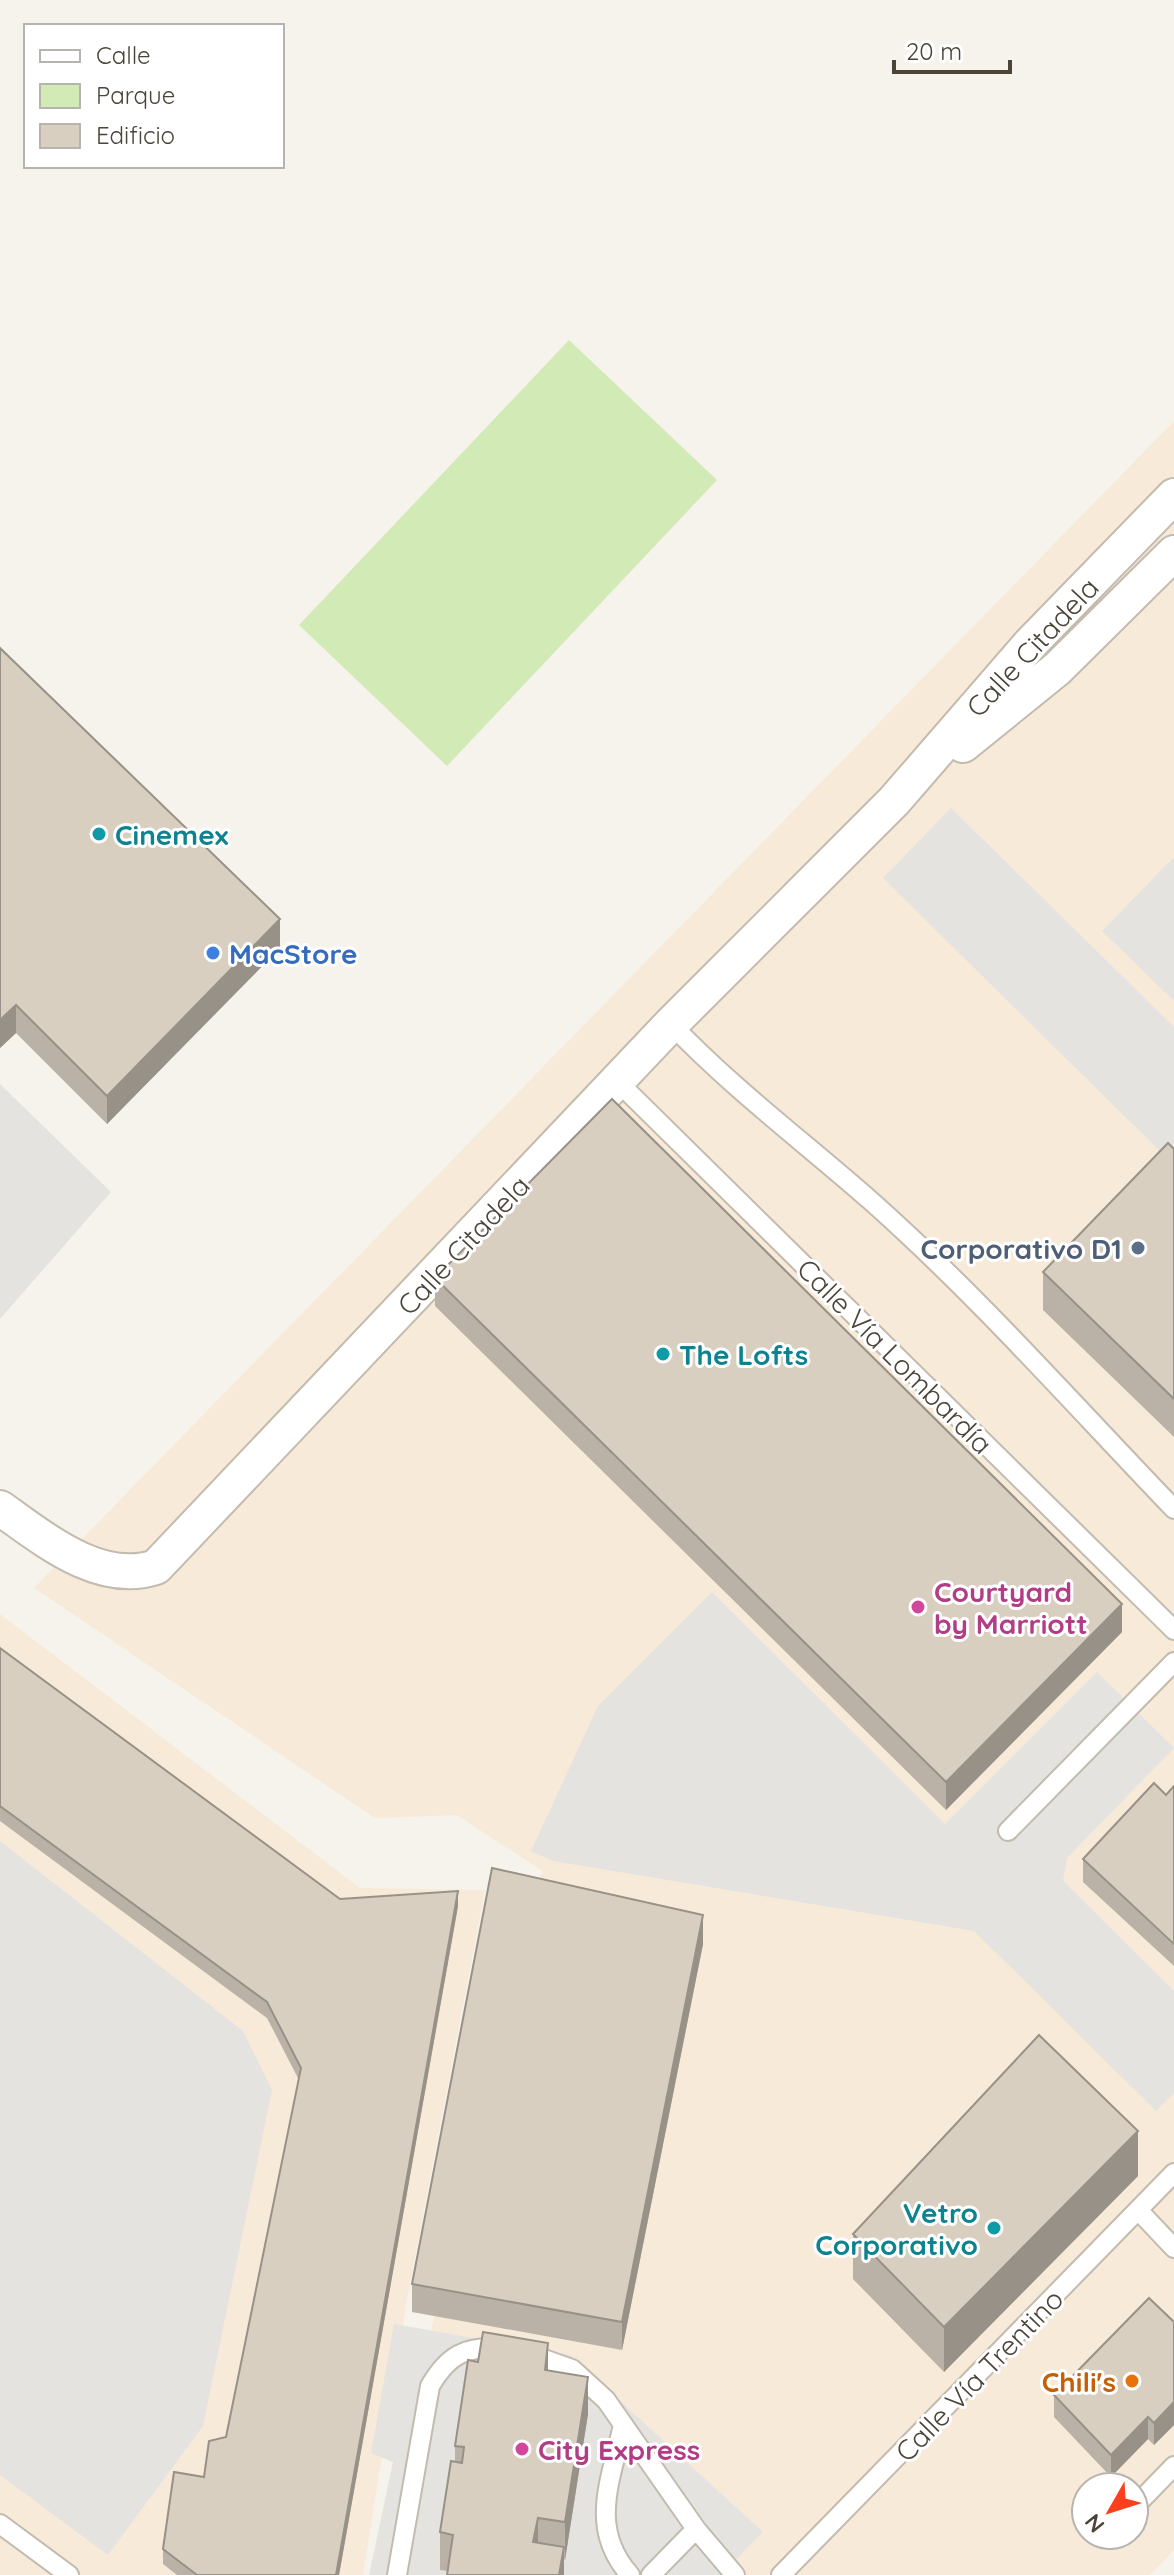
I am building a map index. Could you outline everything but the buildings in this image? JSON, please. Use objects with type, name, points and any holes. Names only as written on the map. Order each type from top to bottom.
[{"type":"street","name":"Calle Citadela","points":[[0,1508],[34,1532],[111,1572],[137,1574],[156,1567],[671,1024],[894,801],[1031,643],[1174,496]]},
{"type":"street","name":"Calle Citadela","points":[[894,801],[1057,669],[1174,553]]},
{"type":"lane","points":[[671,1024],[734,1087],[872,1202],[961,1287],[1174,1509]]},
{"type":"lane","name":"Calle Vía Lombardía","points":[[617,1081],[1174,1630]]},
{"type":"lane","points":[[1008,1831],[1174,1662]]},
{"type":"lane","name":"Calle Vía Trentino","points":[[781,2575],[1174,2173]]},
{"type":"lane","points":[[1138,2210],[1174,2248]]},
{"type":"lane","points":[[397,2575],[430,2386],[440,2369],[461,2350],[500,2347],[572,2369],[606,2400],[696,2529],[735,2575]]},
{"type":"lane","points":[[623,2425],[605,2508],[604,2530],[612,2550],[630,2575]]},
{"type":"lane","points":[[1150,2491],[1174,2466]]},
{"type":"lane","points":[[0,2524],[69,2575]]},
{"type":"lane","points":[[651,2575],[696,2529]]},
{"type":"shaded area","points":[[1174,421],[1174,2550],[1150,2575],[372,2575],[542,1871],[457,1815],[375,1818],[34,1588]]},
{"type":"shaded area","points":[[951,808],[1174,1027],[1174,1165],[883,878]]},
{"type":"shaded area","points":[[1174,857],[1174,1001],[1102,931]]},
{"type":"shaded area","points":[[0,1084],[111,1192],[0,1319]]},
{"type":"shaded area","points":[[712,1592],[945,1824],[1097,1672],[1174,1748],[1067,1858],[1063,1881],[1174,1991],[1174,2093],[1156,2111],[974,1931],[553,1861],[531,1851],[598,1706]]},
{"type":"shaded area","points":[[0,1614],[360,1888],[485,1890],[407,2300],[363,2575],[0,2575]]},
{"type":"shaded area","points":[[0,1841],[243,2031],[272,2090],[203,2426],[108,2555],[0,2475]]},
{"type":"shaded area","points":[[394,2324],[570,2355],[763,2532],[721,2575],[369,2575],[393,2462],[371,2453]]},
{"type":"green space","points":[[569,340],[717,480],[447,766],[299,625]]},
{"type":"place","name":"Cinemex","points":[[99,834]]},
{"type":"place","name":"MacStore","points":[[213,953]]},
{"type":"place","name":"Corporativo D1","points":[[1138,1248]]},
{"type":"place","name":"The Lofts","points":[[663,1354]]},
{"type":"place","name":"Courtyard by Marriott","points":[[918,1607]]},
{"type":"place","name":"Vetro Corporativo","points":[[994,2228]]},
{"type":"place","name":"Chili's","points":[[1132,2381]]},
{"type":"place","name":"City Express","points":[[522,2449]]}]
